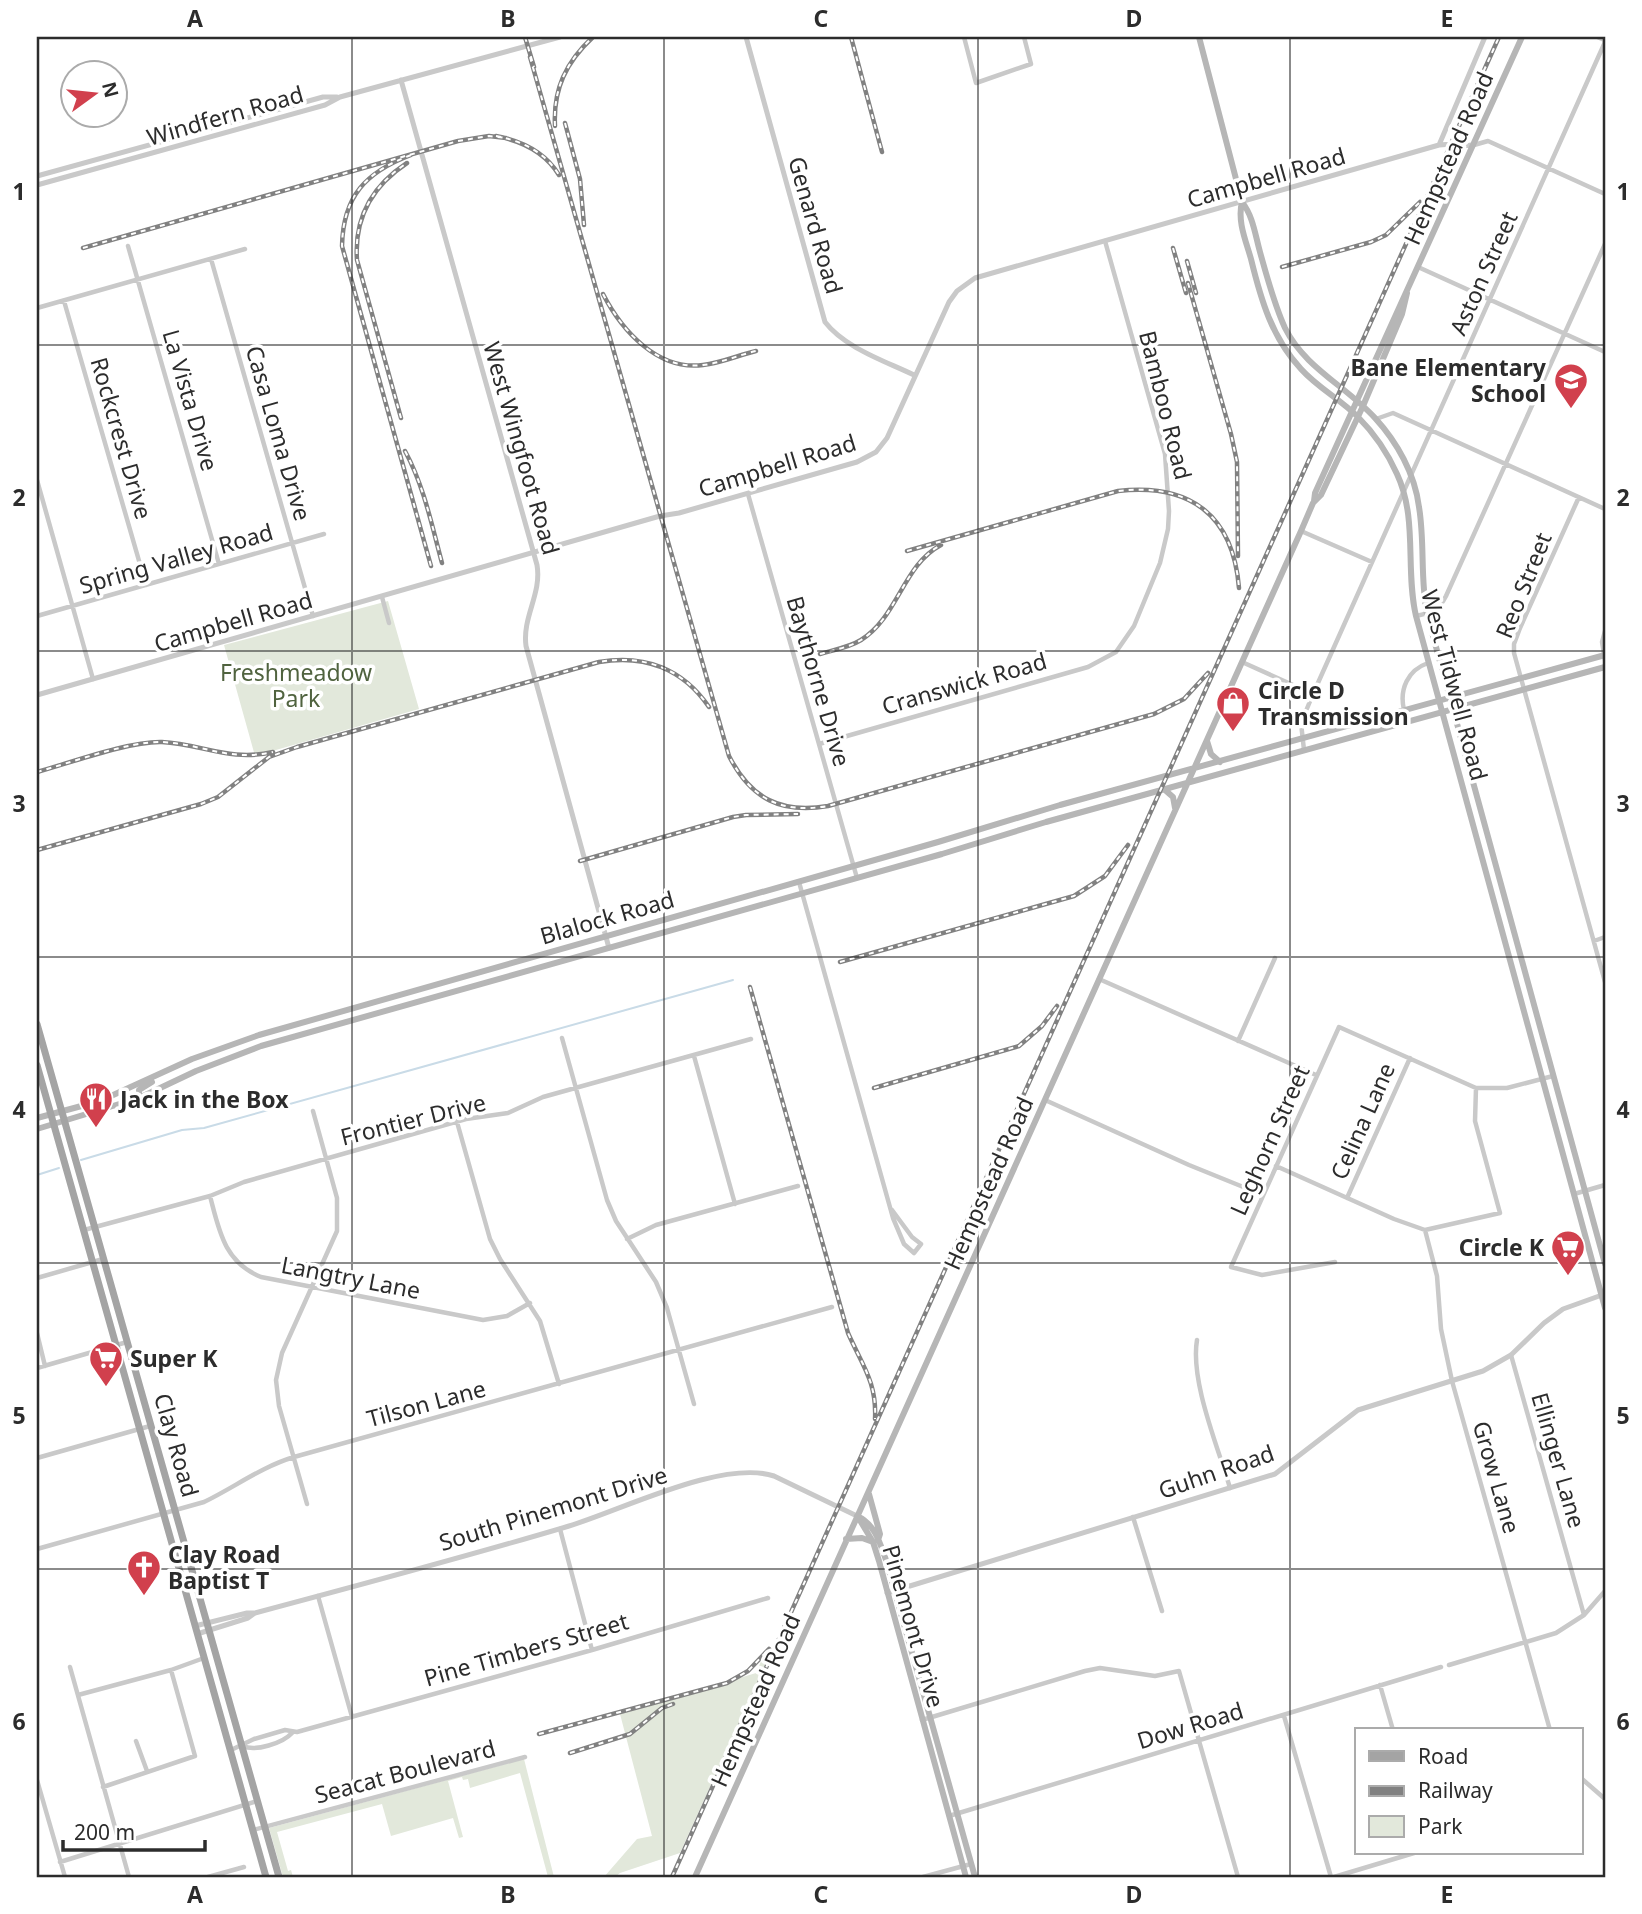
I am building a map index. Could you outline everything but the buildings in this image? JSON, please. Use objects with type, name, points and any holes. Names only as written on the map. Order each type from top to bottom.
[{"type":"main road","points":[[1199,37],[1242,202]]},
{"type":"main road","name":"Hempstead Road","points":[[695,1877],[1313,503],[1321,495],[1351,411],[1402,314],[1418,267],[1522,37]]},
{"type":"main road","name":"West Tidwell Road","points":[[1242,202],[1249,212],[1279,314],[1295,345],[1310,363],[1376,419],[1403,457],[1410,476],[1420,508],[1422,584],[1427,614],[1496,858],[1605,1264]]},
{"type":"main road","name":"West Tidwell Road","points":[[1242,202],[1239,214],[1264,310],[1288,354],[1314,383],[1358,417],[1392,464],[1404,490],[1409,514],[1411,583],[1416,616],[1605,1308]]},
{"type":"main road","points":[[1256,279],[1267,276]]},
{"type":"main road","name":"Hempstead Road","points":[[1328,472],[1363,406],[1390,335]]},
{"type":"main road","points":[[1411,549],[1422,549]]},
{"type":"main road","name":"Blalock Road","points":[[37,1118],[100,1101],[192,1059],[259,1035],[1105,792],[1520,677],[1605,657]]},
{"type":"main road","name":"Blalock Road","points":[[37,1129],[139,1098],[196,1070],[261,1046],[942,855],[1025,828],[1392,724],[1605,667]]},
{"type":"main road","points":[[1392,724],[1403,715],[1404,709]]},
{"type":"main road","points":[[1207,741],[1211,754],[1220,762]]},
{"type":"main road","points":[[1464,788],[1475,786]]},
{"type":"main road","points":[[1164,790],[1173,797],[1175,810]]},
{"type":"main road","points":[[1105,792],[1108,805]]},
{"type":"main road","points":[[1022,817],[1025,828]]},
{"type":"main road","points":[[938,842],[942,855]]},
{"type":"main road","points":[[1485,864],[1496,858]]},
{"type":"main road","points":[[706,907],[710,919]]},
{"type":"main road","points":[[1504,934],[1515,930]]},
{"type":"main road","points":[[538,955],[542,967]]},
{"type":"main road","points":[[467,976],[471,988]]},
{"type":"main road","points":[[396,996],[400,1007]]},
{"type":"main road","points":[[1522,1005],[1534,1003]]},
{"type":"main road","points":[[324,1016],[327,1027]]},
{"type":"main road","name":"Clay Road","points":[[37,1024],[279,1877]]},
{"type":"main road","points":[[259,1035],[261,1046]]},
{"type":"main road","points":[[37,1058],[46,1056]]},
{"type":"main road","points":[[192,1059],[196,1070]]},
{"type":"main road","name":"Clay Road","points":[[37,1065],[266,1877]]},
{"type":"main road","points":[[139,1098],[139,1090],[158,1075]]},
{"type":"main road","points":[[113,1107],[124,1100],[125,1091]]},
{"type":"main road","points":[[1558,1135],[1569,1132]]},
{"type":"main road","points":[[70,1184],[82,1181]]},
{"type":"main road","points":[[846,1539],[876,1541],[880,1534],[870,1492]]},
{"type":"main road","name":"Pinemont Drive","points":[[857,1516],[876,1541],[975,1877]]},
{"type":"main road","name":"Pinemont Drive","points":[[891,1592],[922,1720],[965,1877]]},
{"type":"street","name":"Windfern Road","points":[[37,185],[325,105],[340,97],[560,37]]},
{"type":"street","name":"Genard Road","points":[[746,37],[825,322],[852,344],[914,375]]},
{"type":"street","points":[[964,37],[976,83],[1031,64],[1024,37]]},
{"type":"street","points":[[1439,145],[1485,37]]},
{"type":"street","points":[[1598,37],[1605,41]]},
{"type":"street","name":"Aston Street","points":[[1304,750],[1301,723],[1605,41]]},
{"type":"street","name":"West Wingfoot Road","points":[[401,80],[535,554],[538,584],[527,621],[526,646],[609,948]]},
{"type":"street","name":"Windfern Road","points":[[37,176],[323,97],[340,97]]},
{"type":"street","points":[[1473,145],[1488,141],[1605,194]]},
{"type":"street","name":"Campbell Road","points":[[37,695],[660,516],[857,463],[876,452],[887,438],[949,302],[967,283],[984,275],[1439,145],[1473,145]]},
{"type":"street","name":"Bamboo Road","points":[[1105,241],[1165,454],[1170,492],[1168,529],[1160,563],[1134,626],[1116,652]]},
{"type":"street","points":[[1416,616],[1427,614],[1441,606],[1605,244]]},
{"type":"street","name":"La Vista Drive","points":[[128,246],[219,564]]},
{"type":"street","points":[[37,308],[245,249]]},
{"type":"street","name":"Casa Loma Drive","points":[[211,259],[313,617]]},
{"type":"street","points":[[1418,267],[1605,352]]},
{"type":"street","name":"Rockcrest Drive","points":[[64,300],[146,585]]},
{"type":"street","points":[[1376,419],[1393,413],[1605,509]]},
{"type":"street","points":[[37,480],[93,680]]},
{"type":"street","name":"Baythorne Drive","points":[[748,494],[857,878]]},
{"type":"street","name":"Reo Street","points":[[1579,497],[1514,644],[1514,653],[1605,982]]},
{"type":"street","points":[[1301,531],[1372,562]]},
{"type":"street","name":"Spring Valley Road","points":[[37,616],[324,534]]},
{"type":"street","points":[[382,597],[389,623]]},
{"type":"street","points":[[1605,631],[1602,642],[1605,657]]},
{"type":"street","name":"Cranswick Road","points":[[819,744],[1088,667],[1116,652]]},
{"type":"street","points":[[1241,662],[1314,694]]},
{"type":"street","points":[[1404,709],[1402,695],[1411,674],[1428,663]]},
{"type":"street","points":[[799,881],[897,1231],[904,1244],[914,1253],[921,1244],[912,1237],[892,1210]]},
{"type":"street","points":[[1594,941],[1605,937]]},
{"type":"street","points":[[1238,1041],[1275,958]]},
{"type":"street","points":[[1099,979],[1316,1075]]},
{"type":"street","name":"Leghorn Street","points":[[1335,1262],[1262,1275],[1231,1267],[1339,1027],[1410,1058]]},
{"type":"street","points":[[562,1038],[607,1200],[627,1239],[656,1282],[667,1308],[694,1404]]},
{"type":"street","name":"Frontier Drive","points":[[83,1231],[457,1122],[508,1113],[531,1101],[751,1039]]},
{"type":"street","points":[[694,1056],[735,1204]]},
{"type":"street","points":[[1410,1058],[1476,1087],[1507,1088],[1553,1076]]},
{"type":"street","name":"Celina Lane","points":[[1347,1198],[1410,1058]]},
{"type":"street","points":[[1276,1166],[1425,1230],[1500,1213],[1475,1121],[1476,1087]]},
{"type":"street","points":[[1045,1100],[1263,1195]]},
{"type":"street","points":[[307,1504],[277,1394],[276,1372],[337,1231],[337,1198],[313,1111]]},
{"type":"street","points":[[457,1122],[490,1239],[500,1259],[530,1303],[544,1332],[559,1384]]},
{"type":"street","points":[[1574,1194],[1605,1185]]},
{"type":"street","points":[[627,1239],[656,1225],[798,1186]]},
{"type":"street","name":"Langtry Lane","points":[[209,1196],[225,1246],[240,1265],[261,1277],[483,1321],[507,1316],[530,1303]]},
{"type":"street","name":"Grow Lane","points":[[1425,1230],[1438,1284],[1441,1329],[1452,1381],[1549,1728]]},
{"type":"street","points":[[37,1278],[105,1258]]},
{"type":"street","name":"Guhn Road","points":[[891,1592],[1275,1474],[1358,1410],[1483,1371],[1511,1355],[1544,1323],[1563,1309],[1602,1295]]},
{"type":"street","name":"Tilson Lane","points":[[37,1549],[204,1502],[270,1466],[294,1457],[832,1307]]},
{"type":"street","points":[[37,1333],[45,1366]]},
{"type":"street","points":[[1197,1340],[1194,1353],[1196,1375],[1231,1489]]},
{"type":"street","points":[[37,1368],[127,1342]]},
{"type":"street","name":"Ellinger Lane","points":[[1511,1355],[1584,1615]]},
{"type":"street","points":[[37,1458],[152,1426]]},
{"type":"street","name":"South Pinemont Drive","points":[[196,1630],[560,1529],[645,1497],[739,1472],[774,1476],[857,1516]]},
{"type":"street","points":[[1133,1517],[1162,1612]]},
{"type":"street","points":[[560,1529],[592,1650]]},
{"type":"street","points":[[1449,1665],[1557,1632],[1584,1615],[1605,1591]]},
{"type":"street","points":[[318,1596],[352,1717]]},
{"type":"street","name":"Pine Timbers Street","points":[[231,1750],[243,1746],[248,1749],[256,1748],[287,1738],[293,1732],[592,1650],[768,1598]]},
{"type":"street","points":[[78,1695],[171,1670],[204,1658]]},
{"type":"street","name":"Dow Road","points":[[949,1816],[1441,1667]]},
{"type":"street","points":[[70,1668],[129,1877]]},
{"type":"street","points":[[922,1720],[1100,1668],[1155,1676],[1179,1671],[1238,1877]]},
{"type":"street","points":[[103,1787],[195,1756],[171,1670]]},
{"type":"street","points":[[1380,1685],[1392,1728]]},
{"type":"street","points":[[1284,1716],[1333,1877],[1411,1854]]},
{"type":"street","points":[[136,1741],[147,1771]]},
{"type":"street","name":"Seacat Boulevard","points":[[253,1830],[525,1757]]},
{"type":"street","points":[[1582,1779],[1605,1799]]},
{"type":"street","points":[[37,1780],[65,1877]]},
{"type":"street","points":[[60,1862],[257,1801]]},
{"type":"street","points":[[923,1877],[971,1864]]},
{"type":"street","points":[[208,1877],[244,1867]]},
{"type":"green space","name":"Freshmeadow Park","points":[[388,601],[419,709],[255,756],[224,645]]},
{"type":"green space","points":[[762,1659],[767,1661],[680,1853],[615,1877],[604,1877],[637,1839],[652,1836],[620,1714],[756,1673]]},
{"type":"green space","points":[[524,1759],[554,1877],[548,1877],[520,1773],[470,1788],[468,1779],[463,1780],[462,1777],[448,1781],[463,1837],[459,1838],[453,1818],[391,1836],[382,1804],[277,1832],[288,1871],[291,1870],[293,1877],[283,1877],[269,1828]]},
{"type":"waterway","points":[[81,1160],[733,980]]},
{"type":"waterway","points":[[37,1175],[59,1168]]},
{"type":"railway","points":[[525,37],[534,67]]},
{"type":"railway","points":[[555,126],[556,100],[563,77],[575,56],[593,37]]},
{"type":"railway","points":[[851,37],[882,152]]},
{"type":"railway","points":[[672,1877],[1499,37]]},
{"type":"railway","points":[[530,57],[729,756],[747,783],[758,793],[769,800],[796,808],[828,806],[1154,714],[1184,699],[1208,673]]},
{"type":"railway","points":[[565,123],[580,179],[584,225]]},
{"type":"railway","points":[[83,248],[458,141],[489,136],[506,138]]},
{"type":"railway","points":[[496,136],[532,149],[547,160],[559,175]]},
{"type":"railway","points":[[411,155],[381,169],[360,188],[347,213],[342,246],[431,566]]},
{"type":"railway","points":[[401,418],[357,260],[357,245],[362,217],[368,204],[384,182],[407,163]]},
{"type":"railway","points":[[1282,267],[1371,242],[1386,235],[1420,202]]},
{"type":"railway","points":[[1173,248],[1186,293]]},
{"type":"railway","points":[[1187,261],[1196,293]]},
{"type":"railway","points":[[1188,283],[1237,462],[1238,556]]},
{"type":"railway","points":[[603,294],[620,322],[631,334],[643,346],[671,362],[703,365],[756,351]]},
{"type":"railway","points":[[405,451],[422,492],[442,563]]},
{"type":"railway","points":[[907,551],[1118,491],[1166,492],[1203,509],[1217,523],[1228,540],[1239,588]]},
{"type":"railway","points":[[820,654],[852,645],[874,630],[918,565],[941,545]]},
{"type":"railway","points":[[37,850],[201,804],[218,797],[269,757],[297,747],[599,662],[632,660],[662,667],[687,683],[709,707]]},
{"type":"railway","points":[[37,772],[117,749],[149,743],[176,743],[243,755],[273,752]]},
{"type":"railway","points":[[580,861],[733,817],[798,814]]},
{"type":"railway","points":[[840,962],[1074,896],[1105,876],[1128,845]]},
{"type":"railway","points":[[750,987],[848,1333],[874,1394],[875,1419]]},
{"type":"railway","points":[[874,1088],[1019,1046],[1042,1026],[1057,1006]]},
{"type":"railway","points":[[539,1734],[727,1683],[748,1671],[769,1649]]},
{"type":"railway","points":[[570,1753],[630,1734],[662,1708],[673,1704]]},
{"type":"place","name":"Bane Elementary School","points":[[1571,410]]},
{"type":"place","name":"Circle D Transmission","points":[[1233,733]]},
{"type":"place","name":"Jack in the Box","points":[[96,1129]]},
{"type":"place","name":"Circle K","points":[[1568,1277]]},
{"type":"place","name":"Super K","points":[[106,1388]]},
{"type":"place","name":"Clay Road Baptist T","points":[[144,1597]]}]
